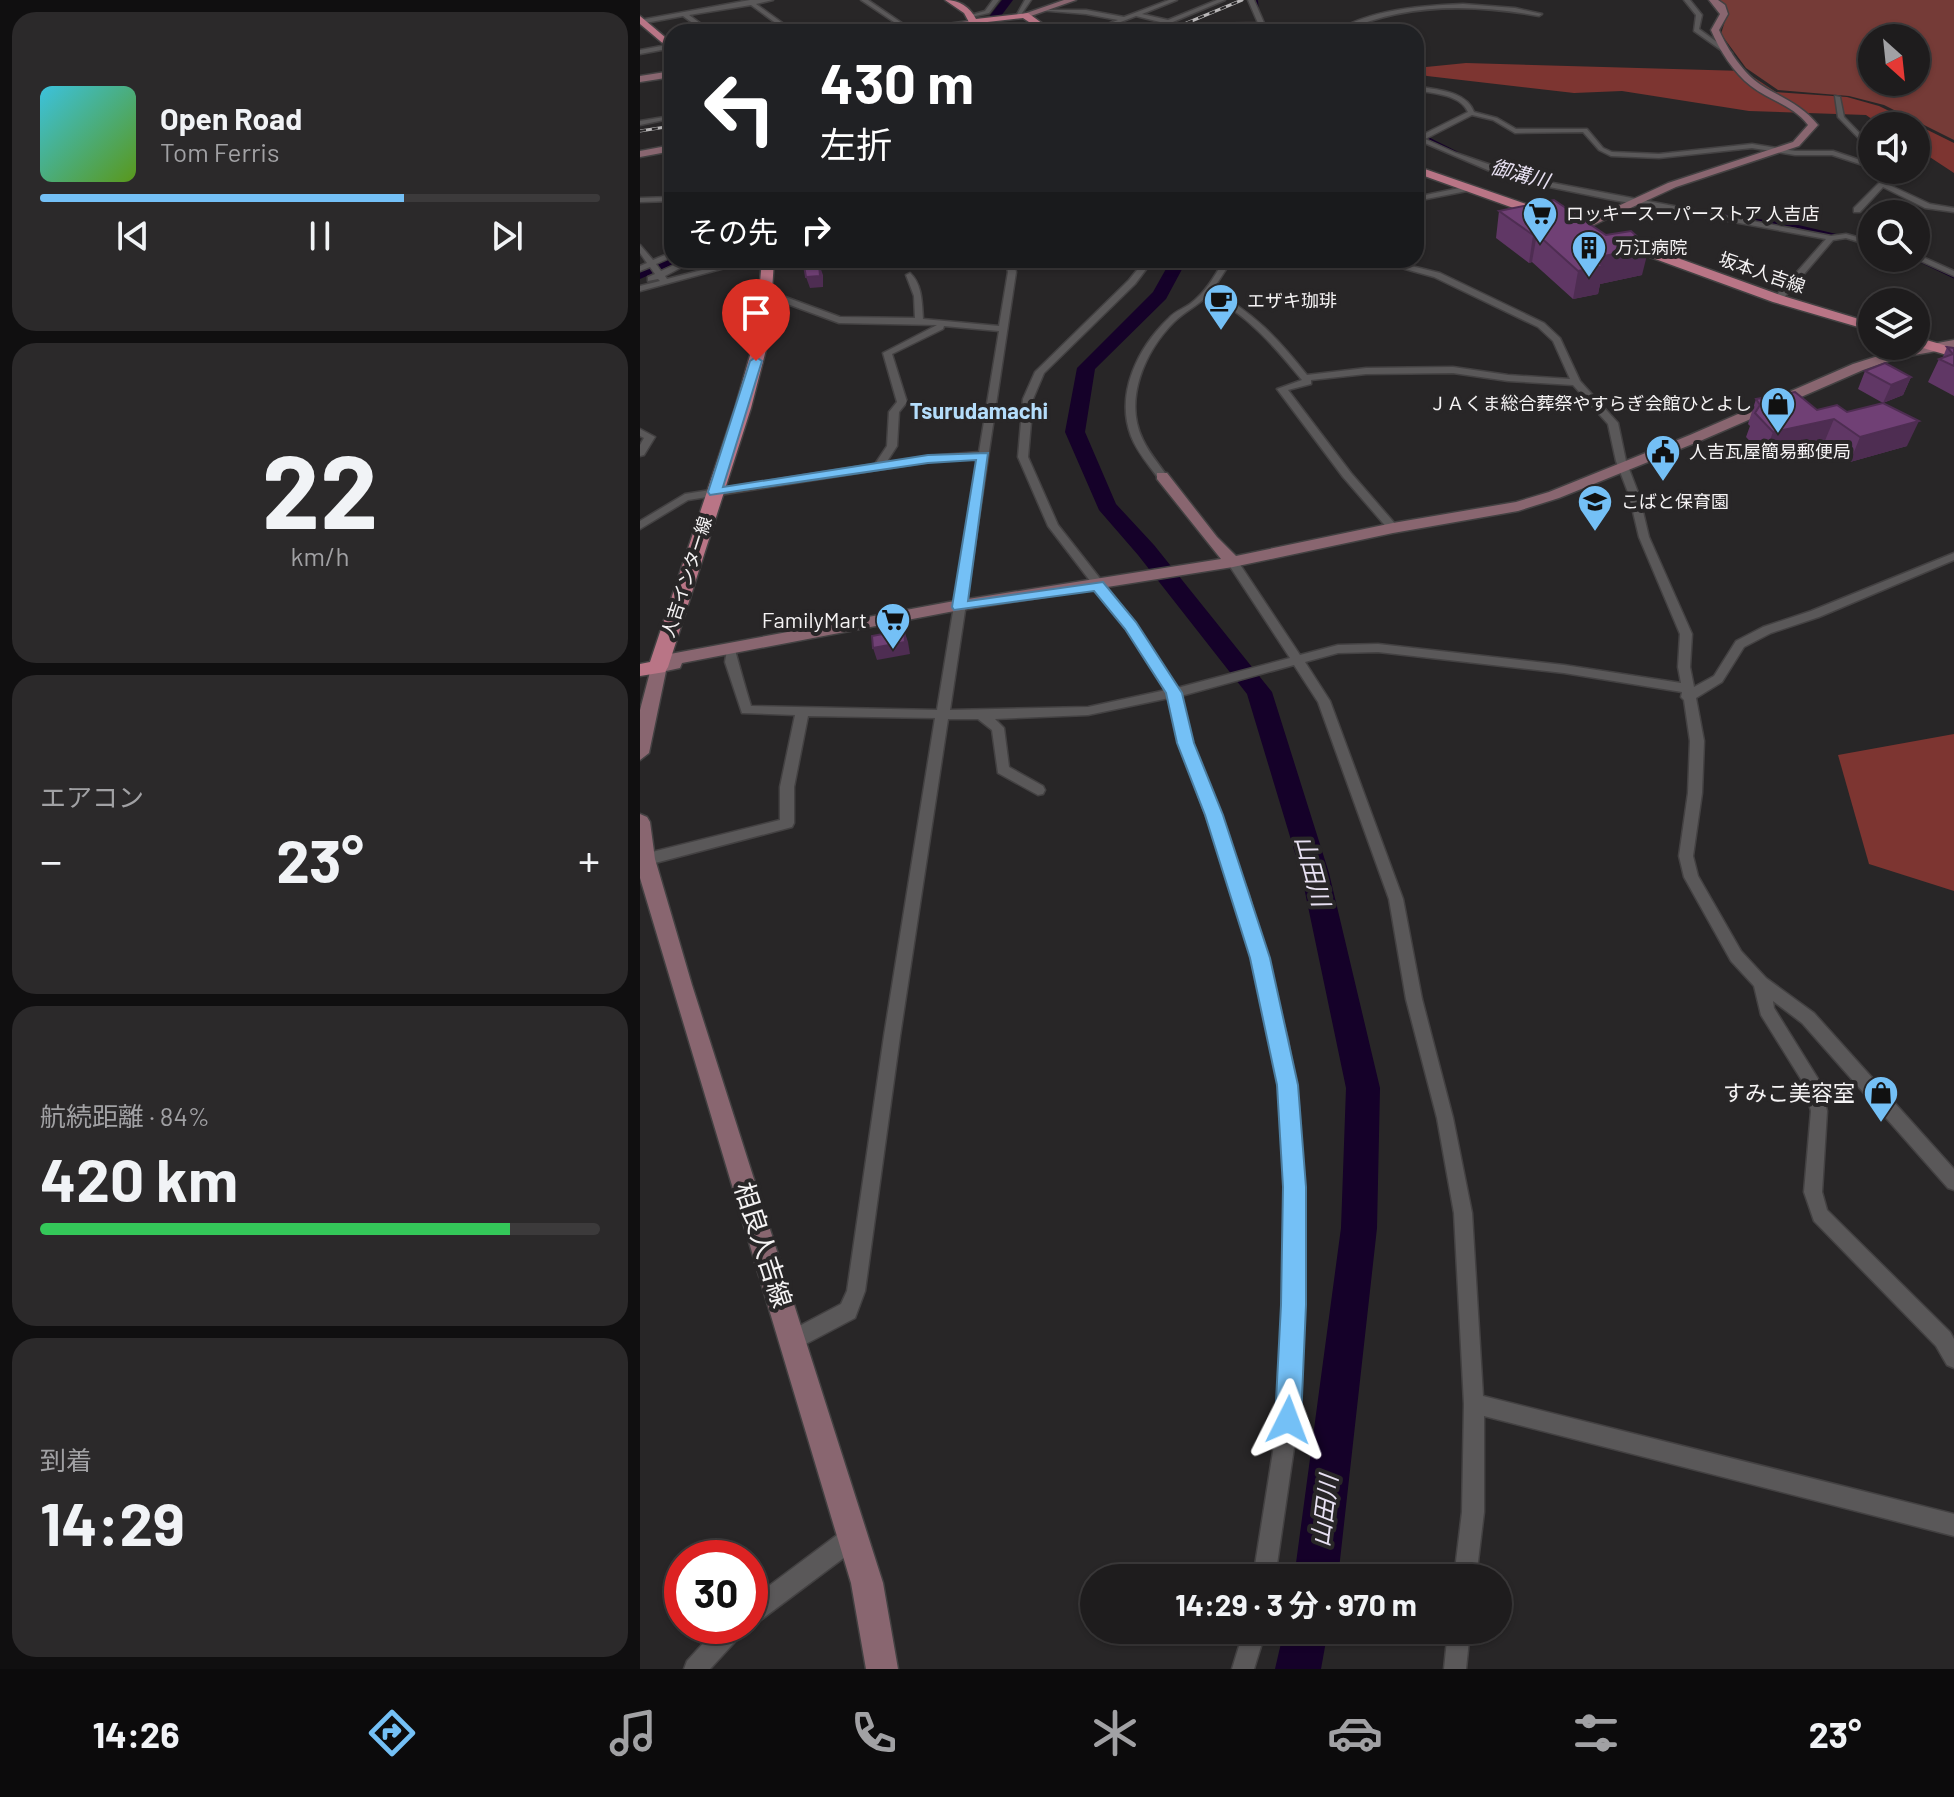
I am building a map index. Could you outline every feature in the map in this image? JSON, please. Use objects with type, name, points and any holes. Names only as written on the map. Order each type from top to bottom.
[{"type":"main road","points":[[950,0],[976,20],[1022,15],[1037,24]]},
{"type":"main road","points":[[641,21],[664,41]]},
{"type":"main road","points":[[1424,172],[1595,232]]},
{"type":"main road","name":"坂本人吉線","points":[[1609,237],[1778,299],[1858,323]]},
{"type":"main road","name":"人吉インター線","points":[[650,666],[743,408],[762,338],[768,268]]},
{"type":"main road","points":[[1930,345],[1954,353]]},
{"type":"street","points":[[641,21],[770,0]]},
{"type":"street","points":[[864,0],[899,24]]},
{"type":"street","points":[[974,24],[996,0]]},
{"type":"street","points":[[1022,15],[1028,0]]},
{"type":"street","points":[[1022,15],[1072,0]]},
{"type":"street","points":[[1149,0],[1166,3]]},
{"type":"street","points":[[1114,24],[1174,0],[1184,2]]},
{"type":"street","points":[[1138,15],[1168,22],[1222,0]]},
{"type":"street","points":[[1254,0],[1257,17],[1262,24]]},
{"type":"street","points":[[1421,0],[1428,5]]},
{"type":"street","points":[[1687,0],[1699,15],[1696,30],[1730,54]]},
{"type":"street","points":[[1581,227],[1672,185],[1780,150],[1807,136],[1813,125],[1798,108],[1752,83],[1730,54],[1715,30],[1724,14],[1722,7],[1713,0]]},
{"type":"street","points":[[750,2],[781,24]]},
{"type":"street","points":[[1194,5],[1204,7]]},
{"type":"street","points":[[1354,24],[1428,5],[1539,14]]},
{"type":"street","points":[[1041,10],[1086,12],[1126,20]]},
{"type":"street","points":[[685,15],[698,24]]},
{"type":"street","points":[[949,24],[976,20]]},
{"type":"street","points":[[640,52],[664,48]]},
{"type":"street","points":[[640,79],[664,75]]},
{"type":"street","points":[[1424,90],[1466,101],[1470,104],[1471,113]]},
{"type":"street","points":[[1837,97],[1841,117],[1858,135]]},
{"type":"street","points":[[1424,136],[1471,113],[1495,119],[1515,131],[1585,130],[1601,149],[1611,154],[1659,156],[1752,146],[1833,153],[1858,161]]},
{"type":"street","points":[[640,123],[664,120]]},
{"type":"street","points":[[1424,142],[1504,175],[1576,193],[1831,238],[1846,236],[1858,240]]},
{"type":"street","points":[[640,154],[664,150]]},
{"type":"street","points":[[1857,210],[1882,184],[1928,206],[1954,210]]},
{"type":"street","points":[[1424,197],[1469,188]]},
{"type":"street","points":[[640,200],[664,199]]},
{"type":"street","points":[[1778,299],[1831,238]]},
{"type":"street","points":[[640,247],[658,272]]},
{"type":"street","points":[[1930,263],[1954,274]]},
{"type":"street","points":[[640,286],[664,264]]},
{"type":"street","points":[[658,272],[669,268]]},
{"type":"street","points":[[640,269],[658,272],[689,268]]},
{"type":"street","points":[[793,1340],[848,1311],[856,1291],[1011,268]]},
{"type":"street","points":[[1143,268],[1132,282],[1051,358],[1033,385],[1026,413],[1023,457],[1053,526],[1102,585],[1178,692],[1186,743],[1214,815],[1260,958],[1280,1040],[1291,1107],[1294,1275],[1288,1420],[1267,1564]]},
{"type":"street","points":[[1223,268],[1208,292],[1192,307],[1177,314],[1163,329],[1136,372],[1131,408],[1135,434],[1324,701],[1396,899],[1414,999],[1445,1118],[1463,1213],[1474,1404],[1473,1512],[1467,1564]]},
{"type":"street","points":[[1409,268],[1437,275],[1554,334],[1576,382],[1613,423],[1644,537],[1686,634],[1686,693],[1697,741],[1695,793],[1686,856],[1688,866],[1726,942],[1761,983],[1808,1018],[1954,1182]]},
{"type":"street","points":[[910,275],[918,296],[919,321]]},
{"type":"street","points":[[1208,292],[1224,298],[1264,333],[1305,378],[1308,382],[1282,389],[1347,475],[1393,528]]},
{"type":"street","points":[[766,293],[839,320],[919,321],[1004,329]]},
{"type":"street","points":[[878,467],[892,446],[894,412],[902,402],[887,353],[913,337],[944,325]]},
{"type":"street","points":[[650,666],[960,607],[1228,562],[1518,506],[1554,495],[1858,367],[1934,346],[1954,344]]},
{"type":"street","points":[[1305,378],[1366,371],[1453,370],[1508,378],[1576,382]]},
{"type":"street","points":[[640,432],[650,437],[640,453]]},
{"type":"street","points":[[640,526],[685,497],[878,467],[984,455]]},
{"type":"street","points":[[731,653],[746,710],[802,713],[981,715],[1088,711],[1178,692],[1338,649],[1378,648],[1564,669],[1686,693],[1718,679],[1740,644],[1767,630],[1815,614],[1954,556]]},
{"type":"street","points":[[650,666],[948,612],[960,607]]},
{"type":"street","points":[[640,753],[650,666]]},
{"type":"street","points":[[643,860],[787,823],[787,787],[802,713]]},
{"type":"street","points":[[981,715],[998,728],[1003,770],[1038,790]]},
{"type":"street","name":"相良人吉線","points":[[640,822],[643,860],[867,1583],[882,1669]]},
{"type":"street","points":[[1761,983],[1774,1024],[1812,1082],[1819,1111],[1813,1192],[1820,1215],[1943,1339],[1954,1358]]},
{"type":"street","points":[[1474,1404],[1904,1515],[1954,1525]]},
{"type":"street","points":[[768,1601],[853,1537]]},
{"type":"street","points":[[695,1669],[718,1644]]},
{"type":"street","points":[[1243,1669],[1251,1644]]},
{"type":"street","points":[[1455,1669],[1458,1644]]},
{"type":"shaded area","points":[[1717,0],[1954,0],[1954,140],[1930,128],[1930,112],[1898,112],[1849,96],[1778,90],[1746,68],[1721,34],[1728,11]]},
{"type":"shaded area","points":[[1466,63],[1744,71],[1776,92],[1847,97],[1891,112],[1858,112],[1858,115],[1749,111],[1622,91],[1574,93],[1424,75],[1424,67]]},
{"type":"shaded area","points":[[1930,131],[1954,143],[1954,173],[1930,157]]},
{"type":"shaded area","points":[[1954,734],[1954,891],[1869,864],[1838,755]]},
{"type":"building","points":[[1554,200],[1606,235],[1631,231],[1649,247],[1594,258],[1603,266],[1578,271],[1537,234],[1533,235],[1499,211]]},
{"type":"building","points":[[804,268],[819,268],[820,276],[806,277]]},
{"type":"building","points":[[1947,347],[1954,348],[1954,366],[1939,359],[1953,354]]},
{"type":"building","points":[[1885,363],[1911,377],[1891,385],[1865,371]]},
{"type":"building","points":[[1795,392],[1817,410],[1837,405],[1847,412],[1883,403],[1919,421],[1860,437],[1834,419],[1773,432],[1755,413],[1760,405],[1756,399]]},
{"type":"building","points":[[904,630],[905,642],[873,648],[872,636]]},
{"type":"waterway","name":"山田川","points":[[989,24],[1008,0]]},
{"type":"waterway","name":"御溝川","points":[[1257,1],[1258,12],[1265,24]]},
{"type":"waterway","name":"御溝川","points":[[1424,136],[1433,141]]},
{"type":"waterway","name":"御溝川","points":[[1429,139],[1433,141]]},
{"type":"waterway","name":"御溝川","points":[[1433,141],[1467,158]]},
{"type":"waterway","name":"御溝川","points":[[1713,214],[1796,226],[1838,236]]},
{"type":"waterway","points":[[640,274],[664,263]]},
{"type":"waterway","name":"御溝川","points":[[1930,266],[1954,277]]},
{"type":"waterway","name":"山田川","points":[[1175,268],[1160,295],[1086,368],[1075,432],[1106,506],[1146,550],[1259,692],[1315,873],[1363,1088],[1359,1228],[1318,1564]]},
{"type":"waterway","name":"山田川","points":[[1298,1669],[1303,1644]]},
{"type":"railway","points":[[1184,24],[1242,0]]},
{"type":"railway","points":[[640,131],[664,127]]},
{"type":"place","name":"ロッキースーパーストア 人吉店","points":[[1540,245]]},
{"type":"place","name":"万江病院","points":[[1589,279]]},
{"type":"place","name":"エザキ珈琲","points":[[1221,332]]},
{"type":"place","name":"ＪＡくま総合葬祭やすらぎ会館ひとよし","points":[[1778,435]]},
{"type":"place","name":"人吉瓦屋簡易郵便局","points":[[1663,483]]},
{"type":"place","name":"こばと保育園","points":[[1595,533]]},
{"type":"place","name":"FamilyMart","points":[[893,651]]},
{"type":"place","name":"すみこ美容室","points":[[1881,1124]]},
{"type":"district","name":"Tsurudamachi","points":[[979,411]]},
{"type":"route","points":[[756,361],[715,492],[928,459],[984,455],[960,607],[1098,585],[1131,626],[1174,693],[1186,743],[1242,895],[1260,958],[1280,1040],[1291,1107],[1293,1305],[1288,1420]]}]
